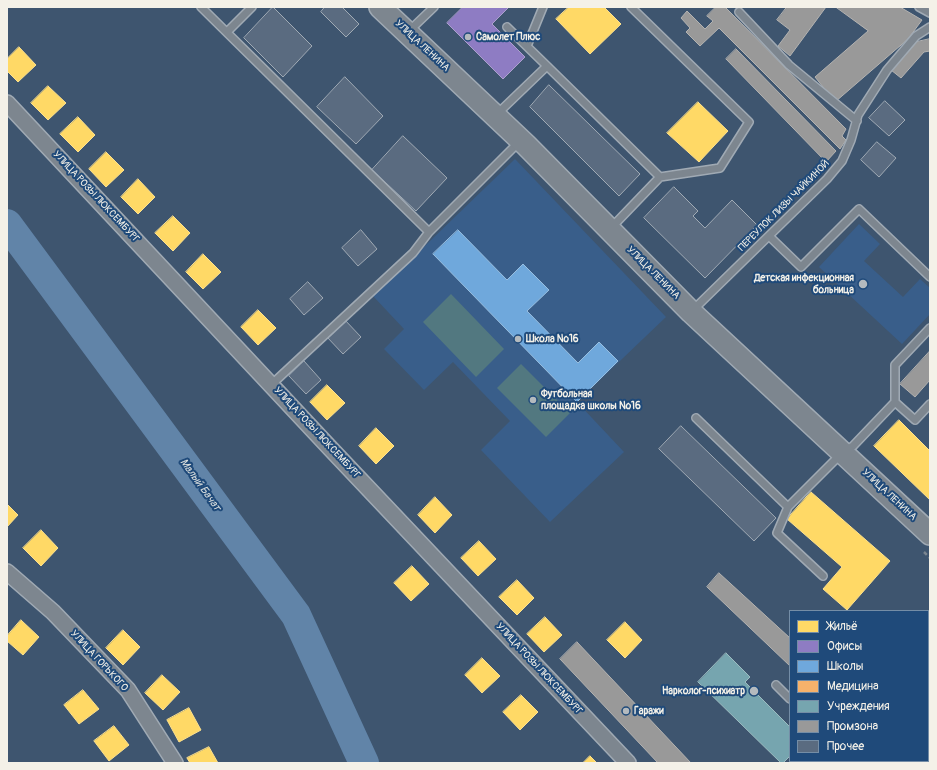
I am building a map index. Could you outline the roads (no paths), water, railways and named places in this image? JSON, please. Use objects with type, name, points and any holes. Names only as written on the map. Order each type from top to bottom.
[{"type":"street","name":"УЛИЦА ЛЕНИНА","points":[[380,7],[521,141],[691,312],[930,534]]},
{"type":"street","name":"УЛИЦА РОЗЫ ЛЮКСЕМБУРГ","points":[[7,103],[628,763]]},
{"type":"street","name":"УЛИЦА ГОРЬКОГО","points":[[7,572],[53,612],[128,690],[175,763]]},
{"type":"lane","points":[[201,7],[429,232]]},
{"type":"lane","points":[[227,32],[252,7]]},
{"type":"lane","points":[[407,32],[434,7]]},
{"type":"lane","points":[[527,46],[543,7]]},
{"type":"lane","points":[[609,229],[660,177],[720,168],[749,122],[631,7]]},
{"type":"lane","points":[[919,7],[930,13]]},
{"type":"lane","points":[[739,12],[789,65],[857,120]]},
{"type":"lane","points":[[507,27],[660,177]]},
{"type":"lane","name":"ПЕРЕУЛОК ЛИЗЫ ЧАЙКИНОЙ","points":[[691,312],[827,179],[842,161],[851,140],[858,115],[887,70],[916,36],[930,27]]},
{"type":"lane","points":[[495,116],[547,66]]},
{"type":"lane","points":[[272,384],[413,253],[429,232],[521,141]]},
{"type":"lane","points":[[769,236],[801,267],[859,209],[930,277]]},
{"type":"lane","points":[[824,576],[777,533],[788,507],[843,452],[853,446],[895,402],[895,365],[930,328]]},
{"type":"lane","points":[[895,402],[915,420],[930,404]]},
{"type":"lane","points":[[696,418],[788,507]]},
{"type":"lane","points":[[776,685],[789,698]]},
{"type":"waterway","name":"Малый Бачат","points":[[7,224],[296,615],[364,763]]},
{"type":"place","name":"Самолет Плюс","points":[[468,37]]},
{"type":"place","name":"Детская инфекционная больница","points":[[863,284]]},
{"type":"place","name":"Школа №16","points":[[518,339]]},
{"type":"place","name":"Футбольная площадка школы №16","points":[[533,400]]},
{"type":"place","name":"Нарколог-психиатр","points":[[754,691]]},
{"type":"place","name":"Гаражи","points":[[626,711]]}]
